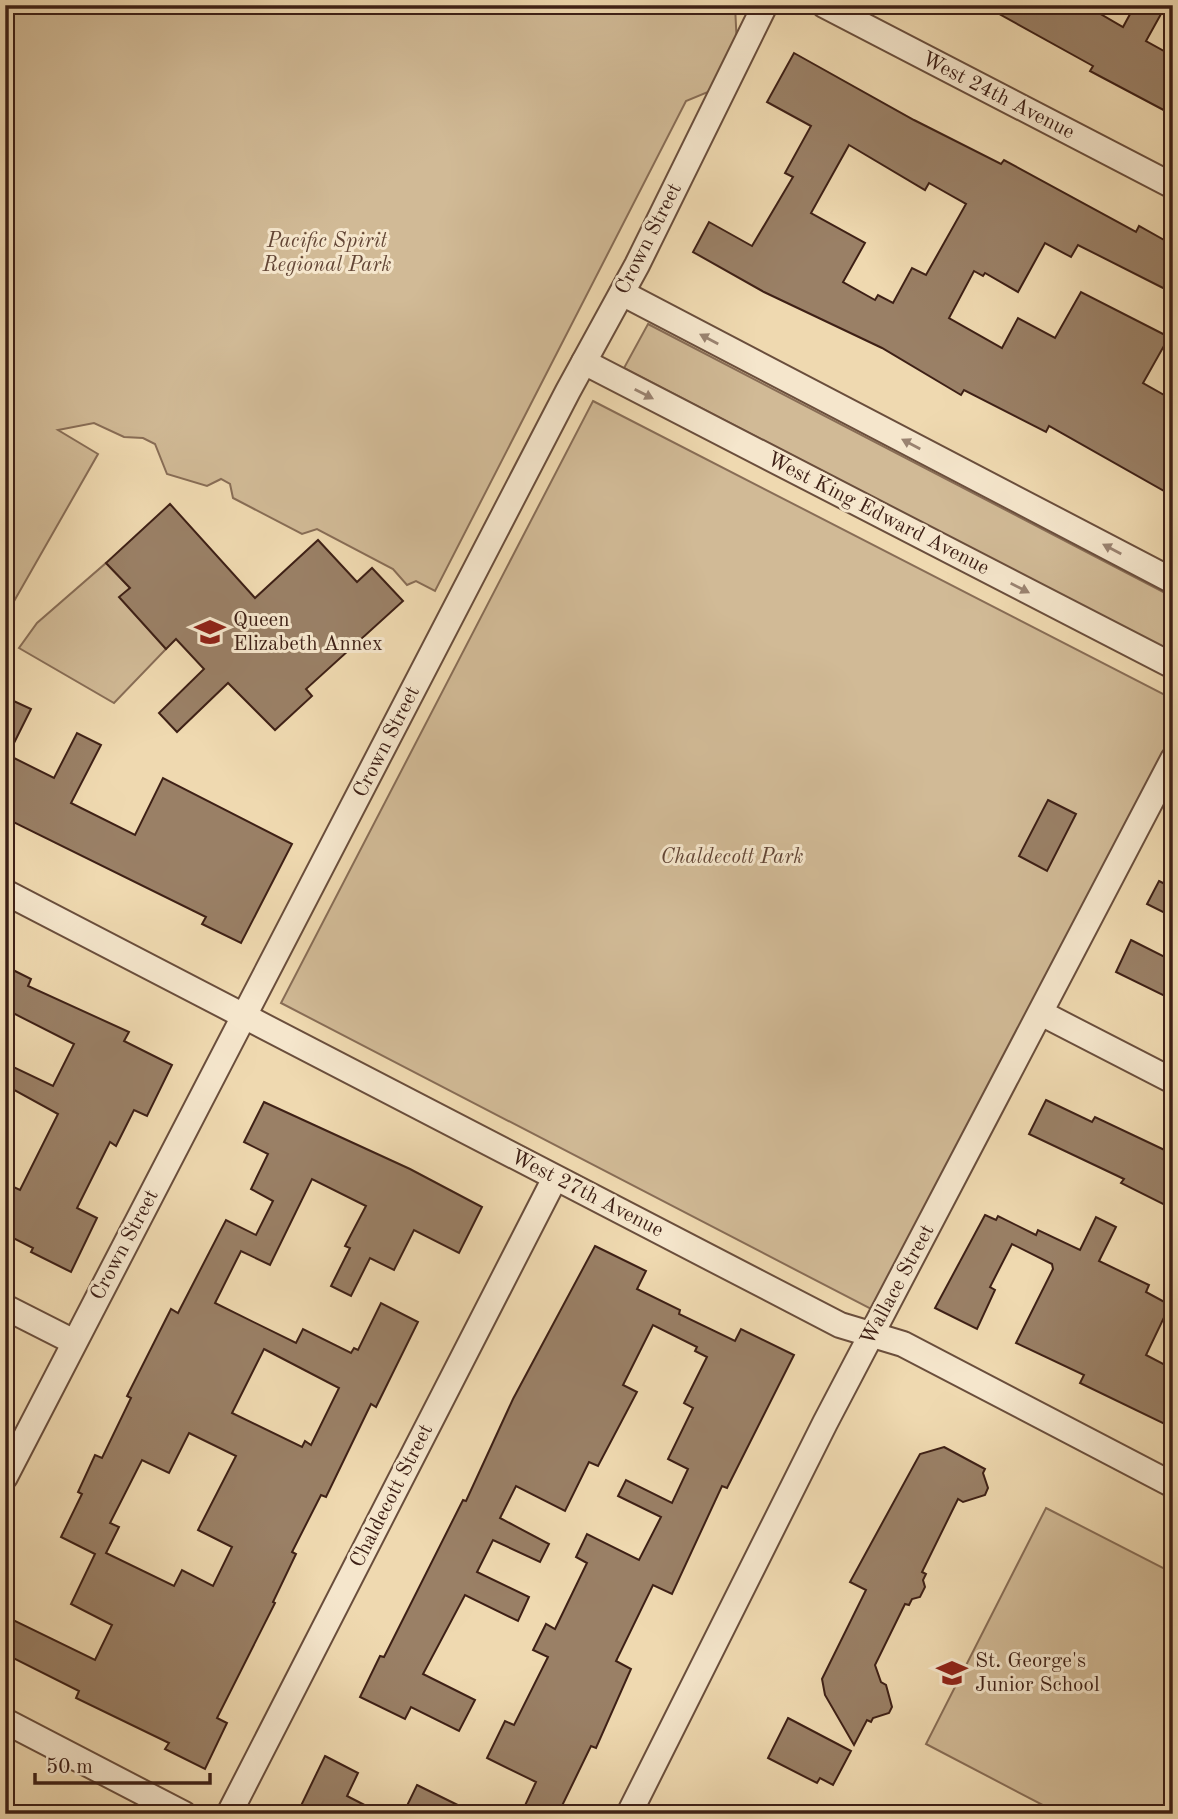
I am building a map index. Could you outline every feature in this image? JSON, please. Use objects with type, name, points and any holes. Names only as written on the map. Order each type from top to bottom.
[{"type":"street","name":"Crown Street","points":[[5,1477],[583,362],[622,293],[765,5]]},
{"type":"street","name":"West 24th Avenue","points":[[824,5],[1173,186]]},
{"type":"street","points":[[622,293],[1173,581]]},
{"type":"street","name":"West King Edward Avenue","points":[[583,362],[1173,666]]},
{"type":"street","name":"Wallace Street","points":[[629,1814],[871,1336],[1173,759]]},
{"type":"street","name":"West 27th Avenue","points":[[5,891],[840,1325],[903,1344],[1173,1485]]},
{"type":"street","points":[[1041,1013],[1173,1081]]},
{"type":"street","name":"Chaldecott Street","points":[[229,1814],[555,1178]]},
{"type":"street","points":[[5,1307],[74,1342]]},
{"type":"street","points":[[5,1721],[184,1814]]},
{"type":"green space","name":"Pacific Spirit Regional Park","points":[[5,5],[735,5],[737,47],[708,92],[686,101],[435,591],[416,581],[407,585],[393,569],[317,529],[302,534],[233,498],[230,484],[221,479],[207,486],[167,474],[155,444],[143,438],[124,437],[94,423],[58,430],[98,454],[5,617]]},
{"type":"green space","points":[[648,324],[1173,597],[1173,653],[624,368]]},
{"type":"green space","name":"Chaldecott Park","points":[[593,401],[1173,699],[1173,732],[873,1310],[281,1003]]},
{"type":"green space","points":[[106,563],[130,588],[120,597],[166,649],[114,703],[19,648],[37,623]]},
{"type":"green space","points":[[1046,1508],[1173,1573],[1173,1814],[1060,1814],[926,1744]]},
{"type":"building","points":[[983,5],[1085,5],[1123,27],[1135,5],[1166,5],[1146,41],[1173,56],[1173,115],[1090,71],[1093,66]]},
{"type":"building","points":[[794,53],[914,120],[1001,164],[1004,160],[1136,232],[1139,226],[1173,245],[1173,293],[1078,245],[1071,257],[1045,243],[1018,292],[985,273],[983,276],[974,271],[949,318],[1002,348],[1018,318],[1055,338],[1081,292],[1169,337],[1143,383],[1173,400],[1173,496],[1049,426],[1046,432],[964,390],[961,395],[882,348],[764,292],[693,252],[709,222],[752,246],[793,177],[785,173],[811,126],[767,102]],"holes":[[[849,145],[925,190],[929,183],[966,204],[926,275],[912,268],[893,303],[878,295],[875,300],[843,282],[865,243],[811,213]]]},
{"type":"building","points":[[170,504],[255,598],[318,540],[357,582],[372,568],[403,601],[306,689],[312,696],[275,730],[228,683],[177,732],[159,713],[204,669],[176,639],[166,649],[119,597],[130,588],[106,563]]},
{"type":"building","points":[[5,697],[31,709],[8,755],[54,778],[77,733],[101,745],[71,803],[135,835],[163,778],[292,844],[241,943],[202,924],[206,917],[5,818]]},
{"type":"building","points":[[1048,800],[1076,814],[1047,871],[1019,856]]},
{"type":"building","points":[[1159,881],[1173,888],[1173,917],[1147,904]]},
{"type":"building","points":[[1131,940],[1173,961],[1173,1000],[1116,972]]},
{"type":"building","points":[[5,966],[31,979],[28,986],[129,1032],[124,1041],[172,1065],[147,1116],[134,1110],[116,1146],[110,1142],[77,1208],[97,1218],[71,1272],[31,1252],[33,1248],[5,1234],[5,1183],[20,1190],[58,1114],[5,1085],[5,1063],[53,1086],[74,1044],[5,1009]]},
{"type":"building","points":[[1046,1100],[1092,1122],[1095,1117],[1173,1154],[1173,1209],[1121,1183],[1124,1179],[1029,1134]]},
{"type":"building","points":[[264,1102],[410,1169],[482,1207],[459,1253],[414,1230],[394,1270],[370,1258],[351,1296],[331,1286],[350,1248],[345,1246],[366,1206],[312,1179],[270,1265],[241,1251],[215,1303],[296,1343],[303,1329],[351,1353],[354,1348],[358,1350],[381,1303],[418,1322],[376,1407],[371,1404],[326,1497],[321,1495],[292,1552],[296,1554],[273,1602],[275,1603],[217,1718],[227,1723],[205,1769],[165,1749],[169,1743],[76,1698],[79,1691],[5,1654],[5,1616],[95,1660],[112,1625],[71,1604],[95,1554],[61,1537],[82,1494],[78,1492],[95,1455],[102,1458],[131,1398],[127,1396],[171,1309],[178,1313],[226,1220],[256,1235],[273,1201],[251,1189],[268,1154],[244,1142]],"holes":[[[264,1349],[339,1388],[311,1445],[305,1441],[302,1447],[232,1413]],[[189,1433],[236,1456],[198,1530],[232,1547],[213,1586],[182,1570],[174,1586],[106,1553],[119,1527],[110,1523],[142,1460],[169,1473]]]},
{"type":"building","points":[[985,1215],[996,1220],[998,1216],[1036,1235],[1038,1230],[1080,1250],[1096,1217],[1116,1227],[1099,1261],[1149,1285],[1146,1292],[1170,1305],[1146,1355],[1173,1369],[1173,1428],[1080,1383],[1084,1375],[1016,1343],[1053,1269],[1052,1264],[1012,1244],[990,1287],[995,1290],[977,1329],[935,1308]]},
{"type":"building","points":[[595,1246],[646,1271],[637,1289],[680,1310],[679,1314],[735,1341],[741,1329],[794,1355],[727,1488],[722,1486],[672,1594],[653,1585],[616,1661],[631,1669],[596,1748],[591,1746],[558,1814],[521,1814],[536,1782],[487,1758],[505,1721],[514,1725],[548,1657],[533,1650],[546,1624],[555,1629],[587,1563],[576,1557],[587,1534],[639,1560],[661,1517],[618,1496],[626,1480],[672,1503],[688,1469],[668,1459],[693,1408],[684,1403],[707,1357],[695,1351],[697,1347],[653,1325],[623,1385],[637,1392],[598,1466],[589,1462],[565,1511],[516,1486],[500,1518],[549,1544],[540,1562],[493,1540],[477,1572],[529,1597],[518,1621],[465,1595],[423,1674],[475,1700],[459,1731],[411,1707],[405,1719],[360,1697],[380,1656],[384,1657],[463,1500],[466,1501],[513,1399]]},
{"type":"building","points":[[944,1447],[985,1469],[983,1473],[988,1488],[985,1495],[963,1502],[958,1499],[922,1572],[926,1574],[923,1580],[925,1587],[920,1597],[912,1599],[909,1605],[905,1604],[875,1665],[881,1682],[886,1685],[892,1707],[889,1713],[873,1718],[871,1722],[867,1720],[854,1745],[825,1695],[822,1679],[866,1590],[850,1582],[920,1454]]},
{"type":"building","points":[[788,1718],[851,1751],[833,1785],[820,1778],[817,1783],[768,1758]]},
{"type":"building","points":[[325,1756],[358,1773],[347,1796],[382,1814],[297,1814]]},
{"type":"building","points":[[417,1785],[476,1814],[403,1814]]},
{"type":"place","name":"Queen Elizabeth Annex","points":[[210,632]]},
{"type":"place","name":"St. George's Junior School","points":[[952,1673]]}]
